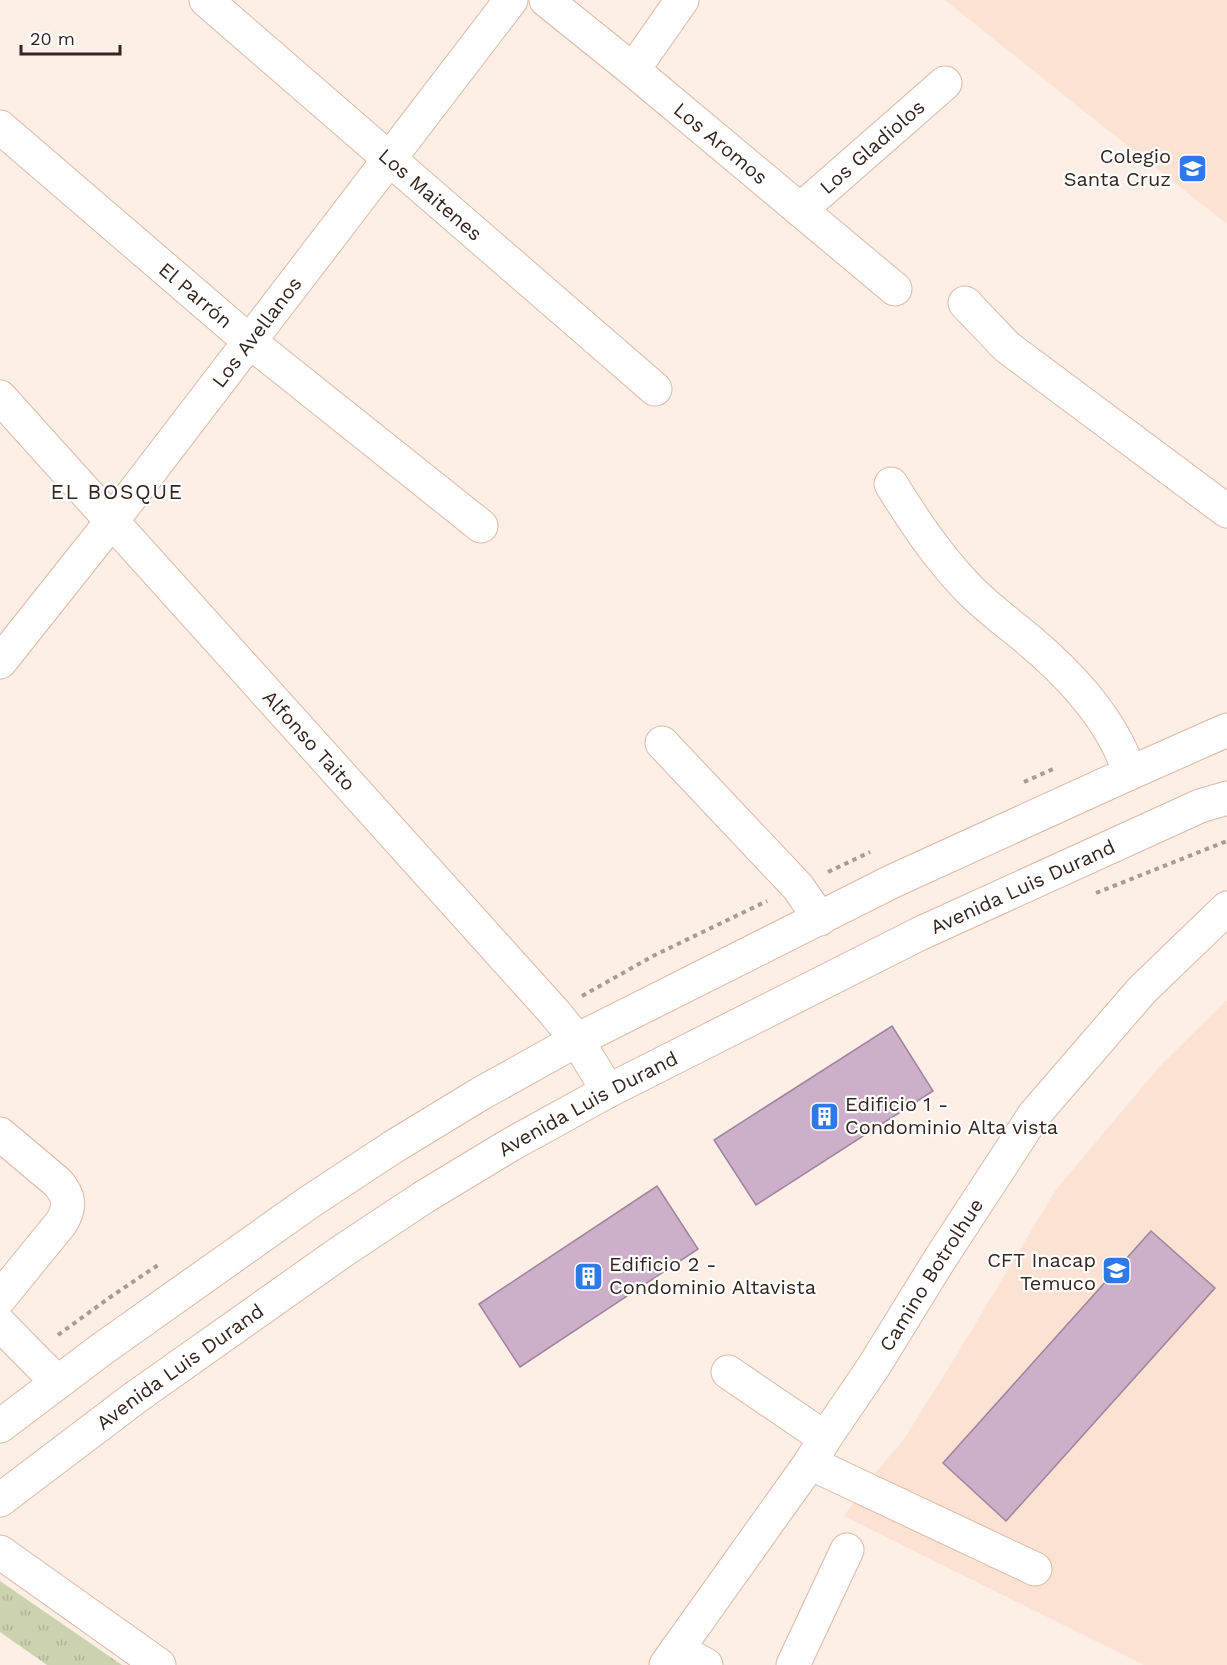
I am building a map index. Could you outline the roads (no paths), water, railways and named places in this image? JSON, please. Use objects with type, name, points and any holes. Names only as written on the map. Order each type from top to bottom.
[{"type":"street","name":"Los Maitenes","points":[[206,0],[655,388]]},
{"type":"street","name":"Los Avellanos","points":[[0,662],[112,521],[511,0]]},
{"type":"street","name":"Los Aromos","points":[[546,0],[896,289]]},
{"type":"street","points":[[633,70],[682,0]]},
{"type":"street","name":"Los Gladiolos","points":[[800,210],[945,83]]},
{"type":"street","name":"El Parrón","points":[[0,127],[249,340],[481,526]]},
{"type":"street","points":[[965,303],[1007,347],[1227,511]]},
{"type":"street","name":"Alfonso Taito","points":[[0,397],[577,1040],[608,1091]]},
{"type":"street","points":[[891,484],[933,548],[968,588],[1000,618],[1047,656],[1088,700],[1118,744],[1130,772]]},
{"type":"street","points":[[0,1426],[57,1382],[308,1203],[393,1147],[480,1094],[577,1040],[893,881],[1227,730]]},
{"type":"street","points":[[662,743],[798,887],[820,918]]},
{"type":"street","name":"Avenida Luis Durand","points":[[0,1500],[136,1397],[341,1252],[510,1144],[608,1091],[919,934],[1200,806],[1227,798]]},
{"type":"street","name":"Camino Botrolhue","points":[[672,1657],[818,1451],[1034,1115],[1142,990],[1227,908]]},
{"type":"street","points":[[0,1134],[57,1182],[64,1189],[68,1199],[66,1216],[0,1298]]},
{"type":"street","points":[[0,1324],[57,1382]]},
{"type":"street","points":[[728,1372],[818,1451],[1035,1569]]},
{"type":"street","points":[[793,1665],[847,1550]]},
{"type":"street","points":[[0,1552],[159,1665]]},
{"type":"street","points":[[672,1657],[706,1665]]},
{"type":"place","name":"Colegio Santa Cruz","points":[[1192,168]]},
{"type":"place","name":"Edificio 1 - Condominio Alta vista","points":[[824,1116]]},
{"type":"place","name":"CFT Inacap Temuco","points":[[1117,1271]]},
{"type":"place","name":"Edificio 2 - Condominio Altavista","points":[[588,1276]]},
{"type":"district","name":"EL BOSQUE","points":[[117,492]]}]
